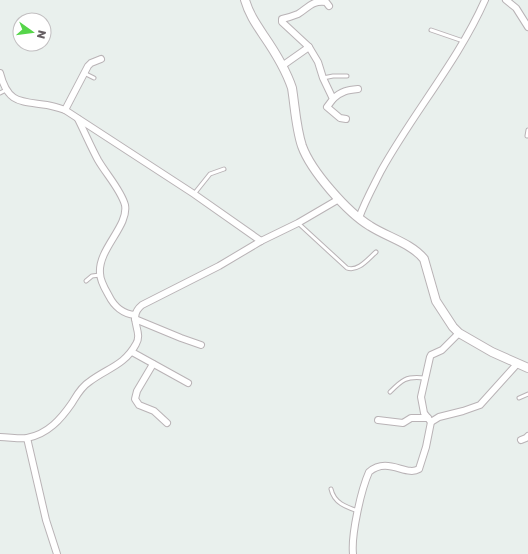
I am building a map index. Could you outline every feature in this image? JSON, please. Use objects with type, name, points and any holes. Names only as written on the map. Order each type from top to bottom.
[{"type":"street","points":[[245,0],[249,13],[282,66],[292,88],[302,145],[318,175],[339,199],[369,226],[401,242],[421,255],[426,264],[436,301],[449,322],[459,333],[492,352],[528,368]]},
{"type":"street","points":[[359,218],[363,206],[393,150],[463,41],[485,0]]},
{"type":"street","points":[[506,0],[516,8],[528,27]]},
{"type":"street","points":[[329,6],[326,2],[316,1],[296,15],[282,19],[282,22],[309,47],[318,62],[323,78],[333,99]]},
{"type":"street","points":[[282,66],[309,47]]},
{"type":"street","points":[[65,110],[84,73],[92,63],[101,59]]},
{"type":"street","points":[[0,73],[3,92],[25,103],[48,105],[65,110],[194,194],[261,241]]},
{"type":"street","points":[[346,119],[340,118],[329,109],[328,105],[338,93],[345,90],[358,89]]},
{"type":"street","points":[[77,118],[98,160],[113,182],[125,205],[124,218],[103,256],[100,265],[100,275],[112,302],[127,314],[181,338],[201,345]]},
{"type":"street","points":[[0,437],[27,438],[44,431],[57,422],[83,386],[95,377],[118,364],[132,352],[138,339],[135,317],[142,305],[219,266],[261,241],[298,223],[339,199]]},
{"type":"street","points":[[353,554],[354,534],[358,511],[367,477],[373,469],[392,466],[412,471],[419,469],[426,447],[430,420],[424,413],[421,406],[424,378],[431,356],[442,350],[459,333]]},
{"type":"street","points":[[132,352],[188,382]]},
{"type":"street","points":[[153,364],[137,391],[135,399],[139,405],[154,411],[167,423]]},
{"type":"street","points":[[378,420],[403,423],[412,418],[430,420],[467,410],[480,404],[518,364]]},
{"type":"street","points":[[521,440],[528,436]]},
{"type":"street","points":[[27,438],[46,520],[57,554]]},
{"type":"lane","points":[[431,30],[463,41]]},
{"type":"lane","points":[[84,73],[94,78]]},
{"type":"lane","points":[[323,78],[347,76]]},
{"type":"lane","points":[[527,136],[528,130]]},
{"type":"lane","points":[[194,194],[210,174],[224,169]]},
{"type":"lane","points":[[298,223],[347,268],[356,268],[376,252]]},
{"type":"lane","points":[[86,281],[92,276],[100,275]]},
{"type":"lane","points":[[390,392],[403,380],[410,377],[424,378]]},
{"type":"lane","points":[[519,398],[528,394]]},
{"type":"lane","points":[[331,489],[332,496],[335,500],[358,511]]}]
